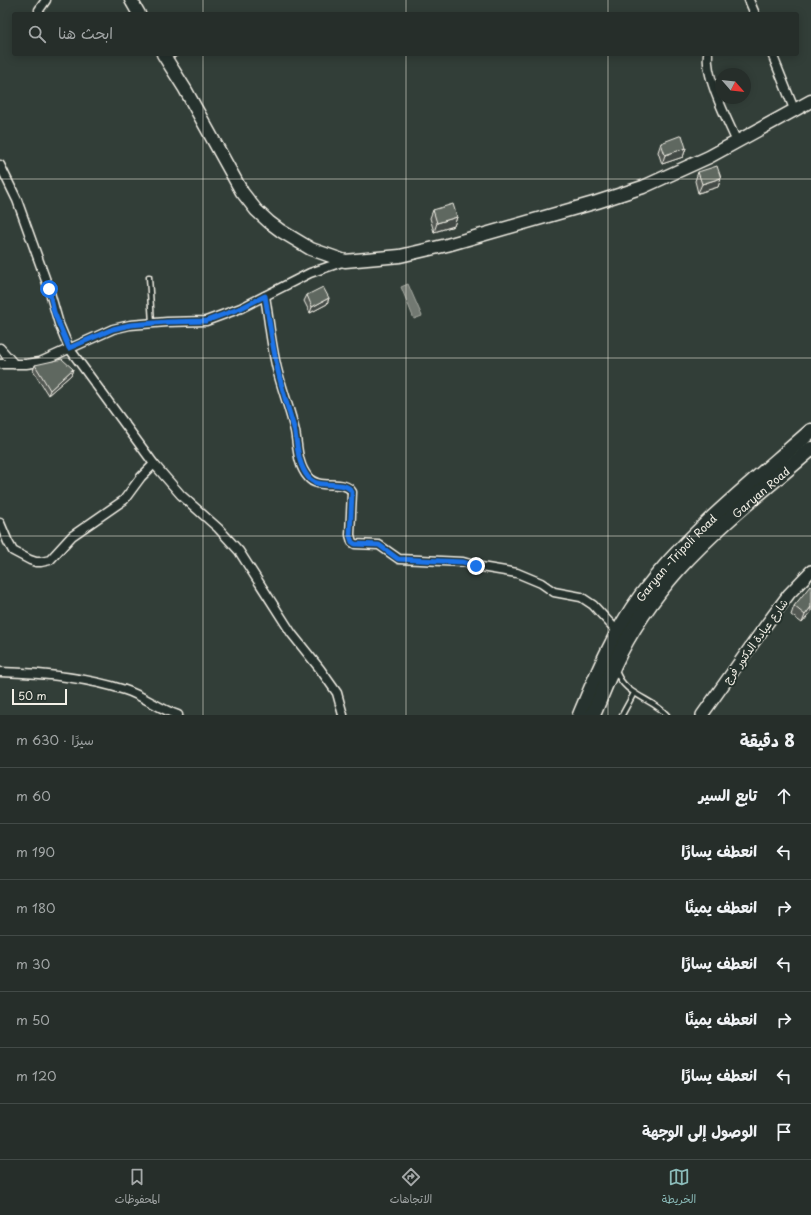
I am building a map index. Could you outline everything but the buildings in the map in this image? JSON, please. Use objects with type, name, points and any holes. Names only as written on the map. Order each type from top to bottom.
[{"type":"highway","name":"Garyan -Tripoli Road","points":[[580,715],[603,660],[618,632],[640,597],[668,562],[702,528],[811,431]]},
{"type":"highway","name":"Garyan Road","points":[[593,715],[615,664],[629,638],[651,604],[678,569],[710,537],[811,449]]},
{"type":"main road","points":[[131,0],[138,12]]},
{"type":"main road","points":[[164,56],[185,89],[242,192],[256,210],[281,231],[311,249],[346,261],[400,256],[474,238],[643,187],[690,166],[737,142],[794,109],[811,101]]},
{"type":"main road","name":"شارع عيادة الدكتور فرج","points":[[702,715],[789,594],[811,571]]},
{"type":"street","points":[[39,10],[46,0]]},
{"type":"street","points":[[750,0],[754,12]]},
{"type":"street","points":[[708,56],[707,66],[710,79],[737,142]]},
{"type":"street","points":[[773,56],[794,109]]},
{"type":"street","points":[[0,165],[16,200],[49,289],[58,324],[69,348],[154,464],[181,495],[218,528],[239,551],[292,634],[337,693],[343,715]]},
{"type":"street","points":[[0,364],[40,362],[113,329],[130,325],[206,321],[241,308],[310,273],[346,261]]},
{"type":"street","points":[[265,296],[277,367],[294,430],[298,458],[307,476],[314,482],[318,484],[346,486],[352,492],[350,536],[352,542],[355,544],[379,545],[398,559],[463,562],[480,567],[517,573],[546,585],[554,592],[581,597],[589,601],[594,604],[618,632]]},
{"type":"street","points":[[0,348],[14,364]]},
{"type":"street","points":[[0,523],[8,542],[14,551],[36,562],[50,560],[72,536],[124,500],[141,477],[154,464]]},
{"type":"street","points":[[0,672],[25,672],[99,683],[142,696],[160,708],[178,715]]},
{"type":"lane","points":[[149,278],[152,323]]},
{"type":"lane","points":[[615,664],[618,678],[634,693],[662,710],[667,715]]},
{"type":"lane","points":[[622,715],[634,693]]},
{"type":"shaded area","points":[[408,284],[422,316],[414,319],[401,287]]},
{"type":"route","points":[[49,289],[58,324],[69,348],[113,329],[130,325],[206,321],[241,308],[265,296],[277,367],[294,430],[298,458],[309,479],[318,484],[346,486],[352,492],[350,536],[352,542],[355,544],[379,545],[398,559],[463,562],[476,566]]}]
